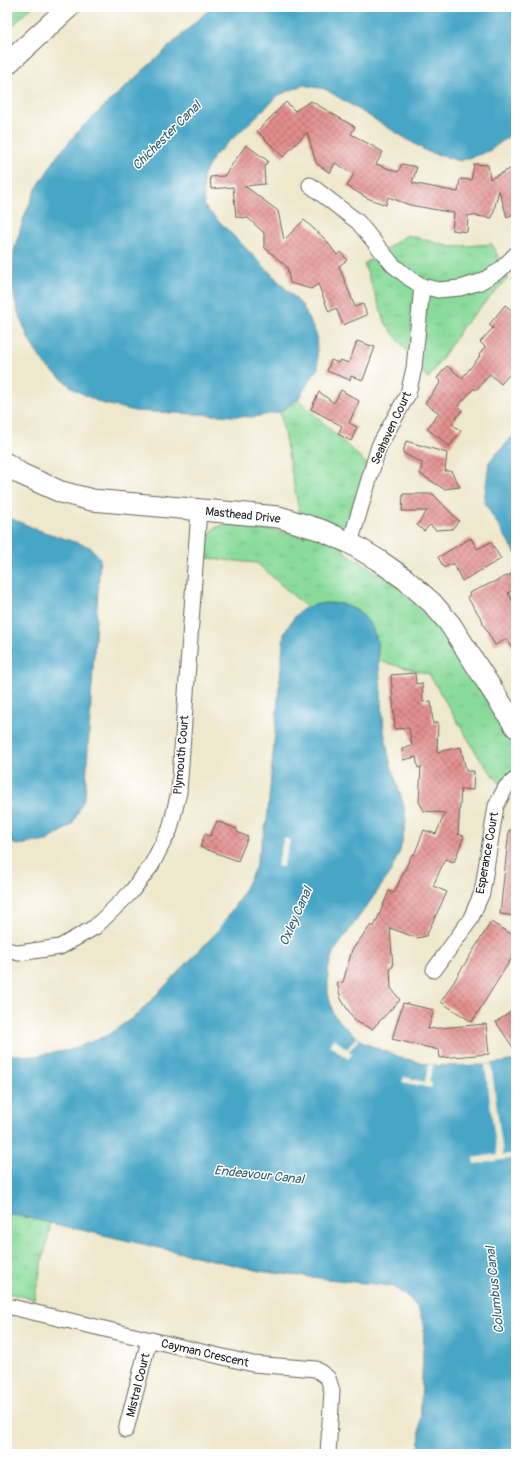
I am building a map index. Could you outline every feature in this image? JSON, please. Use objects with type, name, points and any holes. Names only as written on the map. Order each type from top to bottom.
[{"type":"street","points":[[7,64],[69,7]]},
{"type":"street","points":[[310,185],[358,222],[393,264],[409,278],[422,286],[438,290],[460,288],[480,282],[499,271],[516,254]]},
{"type":"street","name":"Seahaven Court","points":[[350,543],[379,446],[408,394],[414,368],[422,286]]},
{"type":"street","name":"Masthead Drive","points":[[7,464],[21,474],[61,492],[92,500],[280,517],[321,530],[350,543],[405,579],[432,603],[450,624],[516,727]]},
{"type":"street","name":"Plymouth Court","points":[[7,950],[18,953],[60,947],[95,927],[131,892],[151,866],[170,829],[179,792],[199,510]]},
{"type":"street","name":"Esperance Court","points":[[434,970],[470,920],[482,893],[496,806],[506,787],[516,779]]},
{"type":"street","name":"Cayman Crescent","points":[[7,1306],[252,1364],[316,1369],[328,1378],[332,1391],[328,1454]]},
{"type":"street","name":"Mistral Court","points":[[126,1430],[149,1340]]},
{"type":"green space","points":[[7,7],[32,7],[7,31]]},
{"type":"green space","points":[[407,235],[451,247],[492,244],[508,278],[464,325],[428,379],[386,324],[364,264]]},
{"type":"green space","points":[[298,399],[367,464],[343,551],[392,582],[419,606],[445,634],[516,749],[516,768],[500,784],[480,759],[429,674],[379,661],[377,640],[360,612],[343,604],[325,603],[306,607],[257,563],[206,558],[207,537],[215,528],[226,524],[286,532],[304,537],[280,412]]},
{"type":"green space","points":[[7,1213],[51,1223],[34,1299],[7,1293]]},
{"type":"water","name":"Chichester Canal","points":[[212,7],[516,7],[516,131],[489,151],[460,161],[428,152],[325,89],[303,85],[279,95],[214,156],[203,176],[204,206],[302,305],[316,334],[318,368],[298,399],[280,412],[254,417],[135,411],[101,403],[75,390],[45,365],[30,342],[18,312],[12,286],[14,251],[24,217],[36,189],[58,155],[82,127]]},
{"type":"water","points":[[516,433],[516,554],[484,502],[489,462]]},
{"type":"water","points":[[7,517],[41,531],[90,547],[100,558],[85,797],[72,825],[47,841],[17,845],[7,841]]},
{"type":"water","points":[[325,603],[343,604],[360,612],[371,625],[377,640],[384,731],[390,762],[404,806],[406,823],[400,851],[389,875],[333,953],[328,970],[328,993],[333,1014],[347,1029],[364,1043],[402,1058],[433,1065],[447,1066],[485,1065],[516,1060],[516,1454],[419,1454],[424,1326],[418,1308],[407,1296],[391,1286],[265,1272],[7,1213],[7,1054],[34,1056],[70,1050],[108,1035],[138,1014],[217,932],[240,898],[255,868],[267,820],[284,634],[296,615],[304,609]]},
{"type":"pier","points":[[284,838],[290,840],[283,867],[277,866]]},
{"type":"pier","points":[[357,1037],[359,1039],[349,1051],[352,1054],[348,1059],[330,1045],[334,1039],[347,1049]]},
{"type":"pier","points":[[429,1064],[433,1065],[429,1082],[432,1083],[431,1088],[402,1082],[404,1077],[425,1082]]},
{"type":"pier","points":[[491,1064],[503,1155],[516,1153],[516,1158],[474,1164],[473,1158],[497,1154],[485,1065]]},
{"type":"building","points":[[311,101],[355,127],[351,134],[383,152],[376,164],[398,172],[402,164],[417,167],[412,183],[458,192],[460,179],[471,180],[474,164],[488,165],[490,179],[516,166],[516,213],[507,217],[499,190],[492,218],[468,215],[467,232],[452,230],[454,213],[410,205],[388,197],[386,205],[367,198],[347,186],[354,174],[335,163],[330,173],[316,163],[307,132],[283,157],[257,131],[286,102],[295,111]]},
{"type":"building","points":[[246,145],[268,161],[264,167],[265,184],[245,186],[278,211],[284,240],[304,220],[325,239],[337,255],[341,252],[347,260],[339,266],[355,307],[363,304],[367,315],[343,325],[336,308],[329,312],[318,284],[311,289],[290,283],[287,267],[264,247],[264,233],[248,218],[236,217],[233,187],[211,189],[210,177],[224,176]]},
{"type":"building","points":[[505,305],[516,313],[516,367],[501,384],[490,374],[476,390],[474,388],[458,406],[462,410],[452,424],[461,431],[450,446],[427,429],[439,413],[425,403],[441,382],[437,378],[447,366],[462,378],[480,356],[479,355],[485,347],[480,342],[493,328],[489,325]]},
{"type":"building","points":[[357,341],[375,347],[363,380],[351,376],[350,380],[327,371],[331,360],[338,363],[340,360],[349,363]]},
{"type":"building","points":[[341,390],[359,401],[349,423],[357,427],[351,441],[338,434],[342,426],[311,409],[319,392],[334,403]]},
{"type":"building","points":[[406,441],[447,453],[445,471],[451,471],[460,487],[444,489],[420,474],[422,463],[403,453]]},
{"type":"building","points":[[403,494],[433,494],[459,521],[452,529],[436,530],[430,525],[424,531],[417,525],[427,511],[402,511]]},
{"type":"building","points":[[471,538],[477,549],[491,542],[501,559],[462,581],[453,563],[444,568],[438,557]]},
{"type":"building","points":[[516,572],[516,588],[508,593],[516,607],[516,654],[507,639],[495,645],[482,622],[483,621],[467,597],[470,595],[469,593]]},
{"type":"building","points":[[415,673],[416,684],[422,683],[423,702],[431,701],[433,724],[438,722],[437,752],[461,747],[466,771],[474,771],[473,790],[461,789],[458,834],[464,836],[454,862],[445,859],[433,886],[447,892],[426,936],[417,938],[390,928],[393,967],[390,967],[391,988],[400,1000],[372,1029],[355,1021],[341,999],[337,983],[343,982],[352,950],[371,925],[374,927],[389,891],[394,893],[412,854],[414,855],[424,830],[436,834],[445,813],[424,811],[419,802],[421,767],[418,768],[416,757],[403,760],[402,749],[412,746],[409,728],[395,729],[391,675]]},
{"type":"building","points":[[217,821],[237,829],[237,832],[248,837],[238,861],[200,847],[205,834],[210,836]]},
{"type":"building","points":[[509,830],[516,830],[516,916],[500,914]]},
{"type":"building","points":[[491,922],[516,937],[516,951],[472,1022],[441,1002]]},
{"type":"building","points":[[403,1003],[434,1010],[428,1029],[486,1024],[489,1054],[440,1058],[439,1050],[392,1039]]},
{"type":"building","points":[[516,1008],[516,1052],[496,1022]]},
{"type":"water label","name":"Oxley Canal","points":[[295,916]]},
{"type":"water label","name":"Endeavour Canal","points":[[259,1174]]},
{"type":"water label","name":"Columbus Canal","points":[[494,1290]]}]
